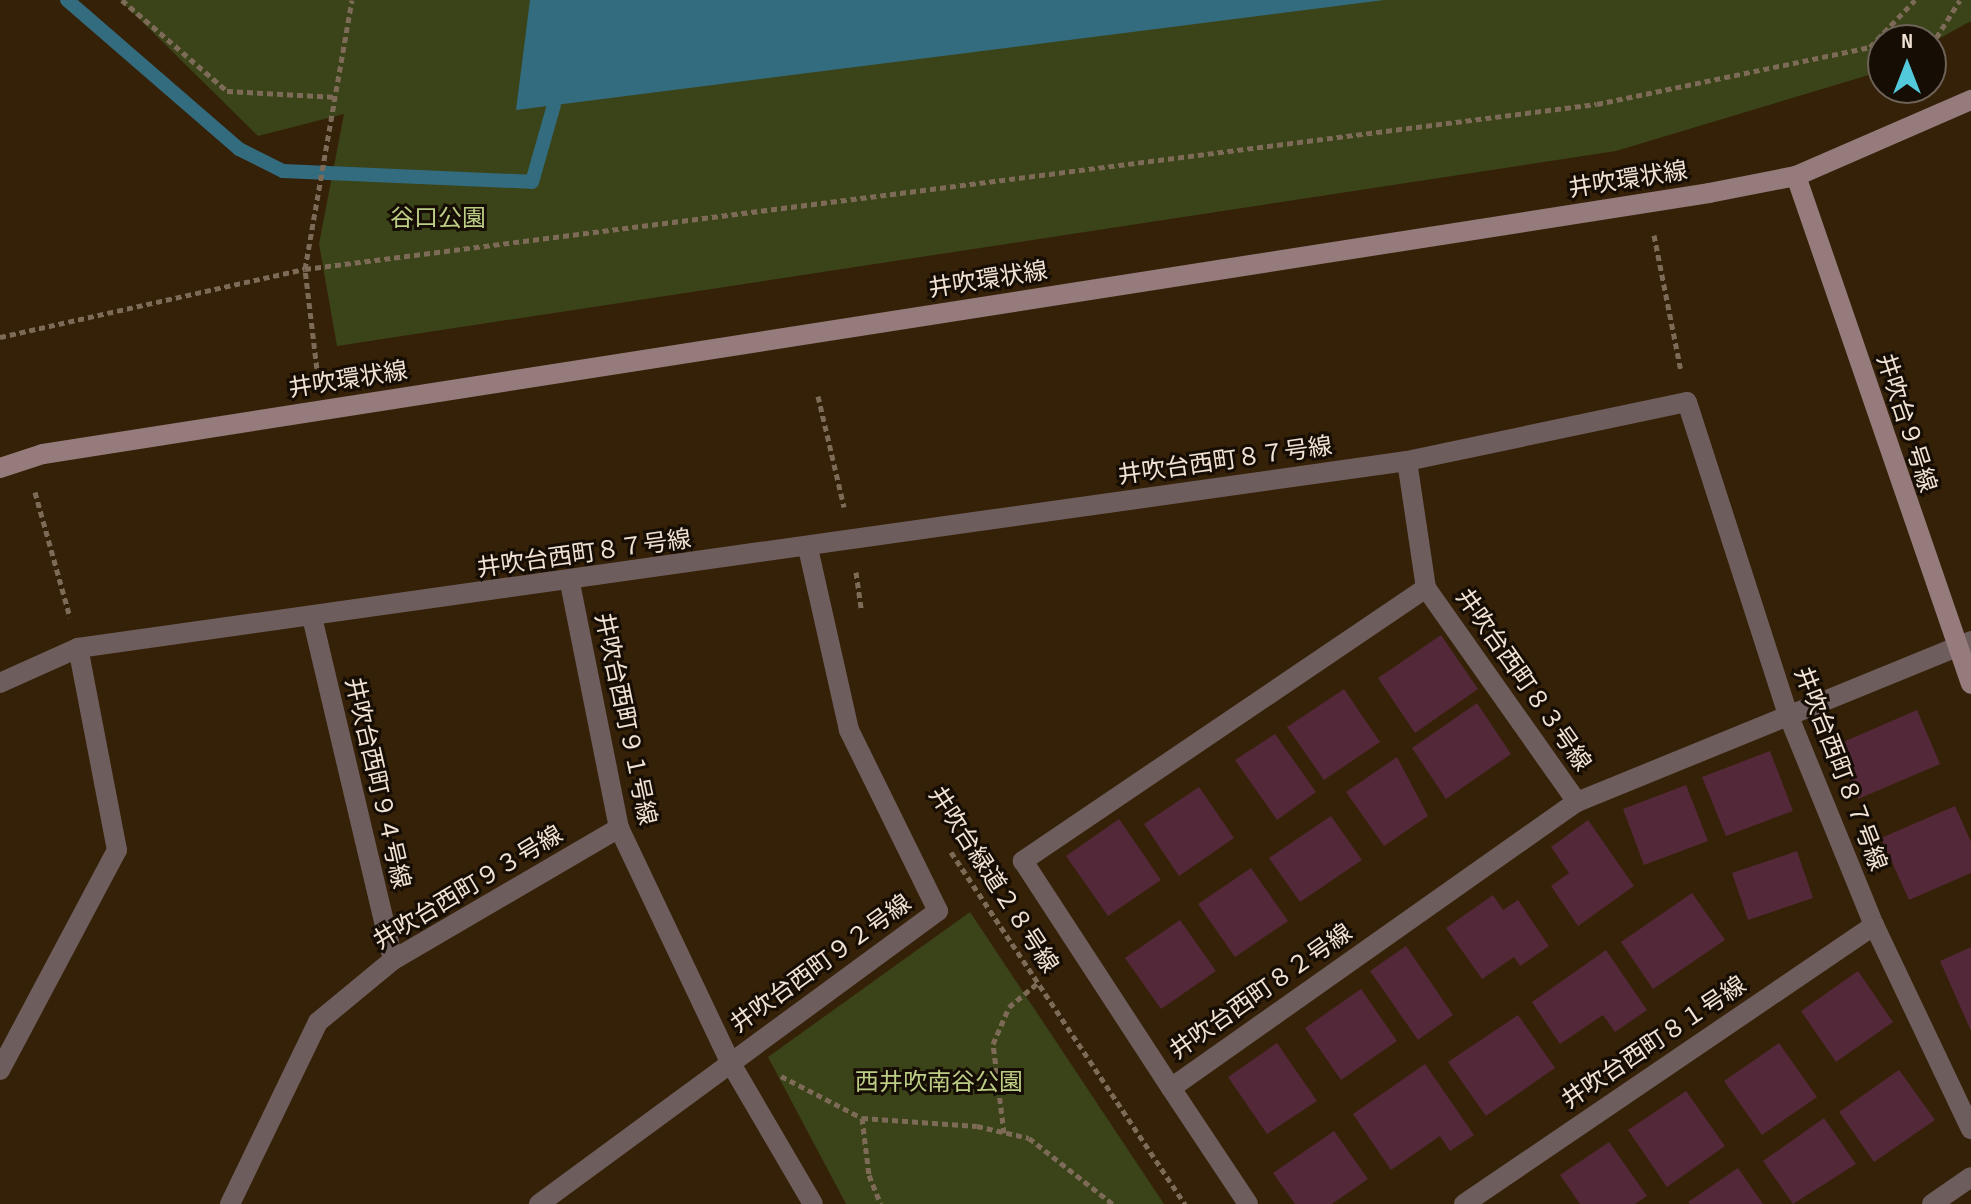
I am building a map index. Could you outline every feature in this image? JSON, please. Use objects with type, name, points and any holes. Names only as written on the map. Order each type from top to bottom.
[{"type":"street","name":"井吹環状線","points":[[0,468],[26,460],[322,410],[1648,203],[1796,176],[1971,100]]},
{"type":"street","name":"井吹台９号線","points":[[1796,176],[1962,644],[1971,684]]},
{"type":"street","name":"井吹台西町８７号線","points":[[0,683],[78,648],[570,583],[1407,461],[1687,402],[1787,712],[1874,925],[1971,1129]]},
{"type":"street","points":[[1407,461],[1426,588]]},
{"type":"street","name":"井吹台西町９２号線","points":[[539,1204],[938,911],[849,730],[808,548]]},
{"type":"street","name":"井吹台西町９１号線","points":[[570,583],[619,828],[813,1204]]},
{"type":"street","name":"井吹台西町８２号線","points":[[1426,588],[1023,861],[1171,1088],[1577,802],[1787,712],[1962,644]]},
{"type":"street","name":"井吹台西町８３号線","points":[[1426,588],[1577,802]]},
{"type":"street","name":"井吹台西町９４号線","points":[[312,617],[393,960]]},
{"type":"street","points":[[0,1070],[117,850],[78,648]]},
{"type":"street","name":"井吹台西町９３号線","points":[[230,1204],[318,1022],[393,960],[619,828]]},
{"type":"street","name":"井吹台西町８１号線","points":[[1464,1204],[1874,925]]},
{"type":"street","points":[[1171,1088],[1248,1204]]},
{"type":"street","points":[[1932,1204],[1971,1177]]},
{"type":"path","points":[[122,0],[227,91],[337,97]]},
{"type":"path","points":[[322,410],[305,269],[352,0]]},
{"type":"path","points":[[1892,24],[1915,0]]},
{"type":"path","points":[[1945,24],[1960,0]]},
{"type":"path","points":[[0,337],[305,269],[1597,104],[1867,48]]},
{"type":"path","points":[[1648,203],[1687,402]]},
{"type":"path","points":[[818,396],[852,542],[862,616]]},
{"type":"path","points":[[26,460],[78,648]]},
{"type":"path","name":"井吹台緑道２８号線","points":[[948,847],[1185,1204]]},
{"type":"path","points":[[1004,1133],[993,1044],[1009,1007],[1038,983]]},
{"type":"path","points":[[736,1058],[862,1118],[1029,1138],[1113,1204]]},
{"type":"path","points":[[862,1118],[869,1175],[881,1204]]},
{"type":"green space","name":"谷口公園","points":[[120,0],[1971,0],[1971,21],[1947,34],[1947,24],[1867,24],[1867,76],[1616,151],[337,346],[319,244],[344,114],[258,136]]},
{"type":"green space","name":"西井吹南谷公園","points":[[970,912],[1164,1204],[846,1204],[768,1057]]},
{"type":"water","points":[[530,0],[1384,0],[516,110]]},
{"type":"building","points":[[1441,635],[1478,689],[1415,733],[1378,678]]},
{"type":"building","points":[[1344,689],[1380,742],[1324,780],[1287,727]]},
{"type":"building","points":[[1477,703],[1511,754],[1446,799],[1412,748]]},
{"type":"building","points":[[1917,710],[1940,764],[1858,799],[1834,746]]},
{"type":"building","points":[[1275,734],[1316,792],[1277,820],[1235,760]]},
{"type":"building","points":[[1770,751],[1793,811],[1726,836],[1702,777]]},
{"type":"building","points":[[1397,757],[1428,816],[1384,846],[1346,792]]},
{"type":"building","points":[[1686,785],[1708,841],[1644,865],[1623,809]]},
{"type":"building","points":[[1199,787],[1234,838],[1179,876],[1144,824]]},
{"type":"building","points":[[1955,806],[1971,842],[1971,873],[1909,900],[1881,838]]},
{"type":"building","points":[[1331,816],[1362,860],[1300,902],[1269,858]]},
{"type":"building","points":[[1119,819],[1161,880],[1108,916],[1066,856]]},
{"type":"building","points":[[1588,820],[1634,886],[1578,926],[1551,886],[1569,873],[1551,847]]},
{"type":"building","points":[[1797,851],[1813,898],[1748,920],[1732,873]]},
{"type":"building","points":[[1251,868],[1288,921],[1235,957],[1198,904]]},
{"type":"building","points":[[1692,893],[1725,940],[1653,989],[1621,942]]},
{"type":"building","points":[[1493,895],[1503,910],[1518,900],[1549,946],[1520,966],[1514,957],[1482,979],[1446,928]]},
{"type":"building","points":[[1180,920],[1216,971],[1161,1009],[1125,958]]},
{"type":"building","points":[[1406,946],[1453,1015],[1418,1040],[1370,971]]},
{"type":"building","points":[[1971,947],[1971,1031],[1940,961]]},
{"type":"building","points":[[1606,950],[1647,1010],[1615,1032],[1603,1015],[1560,1044],[1532,1002]]},
{"type":"building","points":[[1858,971],[1893,1022],[1836,1062],[1801,1011]]},
{"type":"building","points":[[1361,989],[1397,1041],[1341,1080],[1305,1028]]},
{"type":"building","points":[[1518,1015],[1555,1068],[1486,1116],[1448,1062]]},
{"type":"building","points":[[1277,1043],[1317,1101],[1267,1134],[1228,1077]]},
{"type":"building","points":[[1779,1043],[1817,1097],[1762,1135],[1724,1081]]},
{"type":"building","points":[[1425,1064],[1474,1135],[1450,1151],[1440,1136],[1391,1170],[1353,1114]]},
{"type":"building","points":[[1899,1070],[1935,1120],[1874,1162],[1839,1112]]},
{"type":"building","points":[[1686,1091],[1725,1146],[1667,1187],[1628,1130]]},
{"type":"building","points":[[1824,1118],[1856,1164],[1793,1204],[1763,1161]]},
{"type":"building","points":[[1334,1131],[1368,1179],[1332,1204],[1295,1204],[1273,1173]]},
{"type":"building","points":[[1609,1142],[1647,1196],[1635,1204],[1580,1204],[1560,1175]]},
{"type":"building","points":[[1738,1168],[1763,1204],[1688,1202]]},
{"type":"waterway","points":[[67,0],[239,149],[283,171],[532,182],[554,105]]}]
